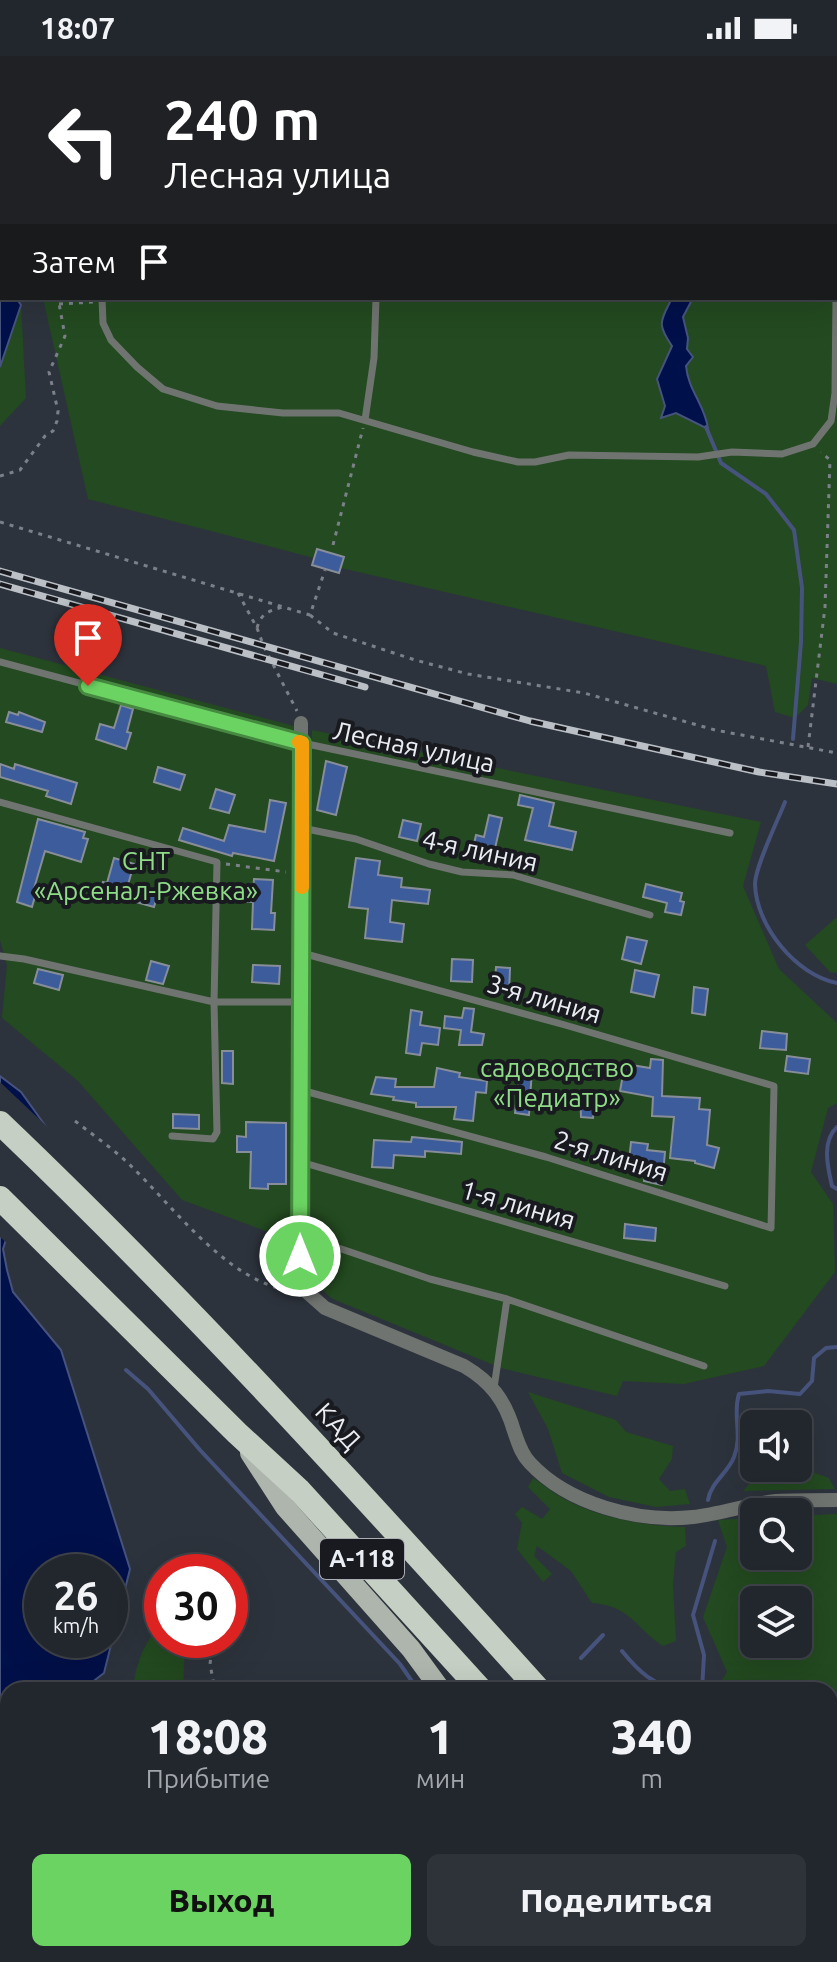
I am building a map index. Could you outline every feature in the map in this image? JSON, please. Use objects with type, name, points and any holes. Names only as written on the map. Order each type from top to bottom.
[{"type":"highway","name":"КАД","points":[[0,1123],[89,1207],[327,1456],[532,1682]]},
{"type":"highway","name":"А-118","points":[[0,1198],[237,1433],[299,1490],[474,1682]]},
{"type":"main road","points":[[237,1433],[285,1507],[411,1649],[435,1682]]},
{"type":"street","points":[[301,723],[300,1276],[308,1293],[325,1308],[464,1366],[494,1388],[503,1402],[521,1450],[539,1472],[573,1493],[619,1511],[646,1517],[693,1517],[777,1501],[837,1500]]},
{"type":"lane","points":[[102,300],[103,323],[111,340],[163,389],[217,406],[283,413],[339,413],[518,462],[569,455],[698,457],[732,452],[782,454],[813,444],[831,421],[835,393],[836,300]]},
{"type":"lane","points":[[365,420],[374,358],[376,300]]},
{"type":"lane","name":"Лесная улица","points":[[0,662],[302,743],[730,833]]},
{"type":"lane","points":[[0,802],[217,862],[214,1002],[217,1132],[213,1139],[172,1136]]},
{"type":"lane","name":"4-я линия","points":[[302,828],[356,839],[462,872],[513,875],[650,915]]},
{"type":"lane","name":"3-я линия","points":[[302,953],[774,1086]]},
{"type":"lane","points":[[0,956],[214,1002],[302,1001]]},
{"type":"lane","name":"2-я линия","points":[[301,1090],[546,1157],[771,1228],[774,1086]]},
{"type":"lane","name":"1-я линия","points":[[300,1162],[725,1286]]},
{"type":"lane","points":[[300,1235],[430,1279],[507,1299],[704,1366]]},
{"type":"lane","points":[[494,1388],[507,1299]]},
{"type":"path","points":[[0,476],[20,470],[45,436],[53,431],[57,421],[58,411],[49,372],[65,336],[58,300]]},
{"type":"path","points":[[59,304],[102,300]]},
{"type":"path","points":[[333,545],[365,420]]},
{"type":"path","points":[[808,747],[825,607],[830,460],[813,444]]},
{"type":"path","points":[[0,522],[310,615],[333,633],[415,660],[468,674],[584,693],[715,730],[837,753]]},
{"type":"path","points":[[310,615],[325,570]]},
{"type":"path","points":[[238,593],[288,690],[301,723]]},
{"type":"path","points":[[257,628],[264,614],[283,607]]},
{"type":"path","points":[[217,862],[302,874]]},
{"type":"path","points":[[75,1121],[130,1165],[188,1226],[250,1277],[274,1288],[308,1293]]},
{"type":"path","points":[[211,1658],[213,1682]]},
{"type":"green space","points":[[43,300],[837,300],[837,684],[812,678],[808,705],[795,718],[775,712],[766,666],[341,568],[339,573],[312,565],[314,558],[88,499]]},
{"type":"green space","points":[[21,305],[26,398],[0,426],[0,367]]},
{"type":"green space","name":"СНТ «Арсенал-Ржевка»","points":[[0,648],[294,726],[292,1241],[182,1200],[78,1081],[2,1018],[7,965],[0,940]]},
{"type":"green space","name":"садоводство «Педиатр»","points":[[312,730],[761,822],[743,886],[779,969],[837,1023],[837,1103],[828,1108],[811,1172],[833,1204],[835,1272],[764,1366],[684,1384],[623,1381],[617,1396],[501,1368],[333,1299],[321,1288],[311,1269],[307,1246]]},
{"type":"green space","points":[[837,917],[837,973],[830,972],[805,945]]},
{"type":"green space","points":[[528,1392],[616,1420],[626,1432],[673,1446],[672,1459],[659,1479],[670,1491],[685,1489],[690,1504],[656,1507],[609,1497],[562,1473],[548,1429]]},
{"type":"green space","points":[[812,1472],[829,1478],[835,1489],[743,1491],[751,1482],[812,1482]]},
{"type":"green space","points":[[533,1478],[565,1500],[597,1513],[641,1523],[685,1527],[686,1546],[676,1552],[673,1584],[676,1641],[663,1646],[624,1613],[592,1603],[571,1571],[537,1546],[534,1556],[552,1574],[543,1582],[517,1549],[522,1523],[515,1514],[522,1507],[542,1519],[550,1509],[528,1487]]},
{"type":"green space","points":[[837,1514],[837,1682],[721,1682],[727,1672],[703,1617],[727,1547],[718,1520],[740,1519],[740,1570],[812,1570],[812,1515]]},
{"type":"green space","points":[[144,1648],[144,1658],[184,1658],[183,1682],[134,1682]]},
{"type":"shaded area","points":[[0,300],[17,300],[21,305],[0,367]]},
{"type":"shaded area","points":[[671,300],[692,300],[683,317],[687,349],[693,357],[686,366],[687,375],[708,429],[676,413],[661,418],[665,406],[657,379],[672,346],[662,327]]},
{"type":"shaded area","points":[[0,1076],[21,1092],[52,1135],[15,1211],[3,1249],[7,1270],[13,1292],[61,1350],[125,1554],[24,1554],[24,1658],[108,1658],[104,1673],[92,1682],[0,1682]]},
{"type":"pier","points":[[0,1082],[56,1135],[54,1159],[45,1190],[18,1214],[9,1245],[0,1237]]},
{"type":"building","points":[[317,549],[344,557],[339,573],[312,565]]},
{"type":"building","points":[[121,705],[133,709],[126,749],[96,739],[100,724],[114,728]]},
{"type":"building","points":[[9,712],[18,715],[19,712],[45,722],[42,732],[6,722]]},
{"type":"building","points":[[326,761],[347,767],[336,815],[317,810]]},
{"type":"building","points":[[0,764],[14,769],[15,764],[77,783],[71,804],[46,796],[48,791],[0,777]]},
{"type":"building","points":[[158,767],[185,775],[180,790],[154,782]]},
{"type":"building","points":[[216,789],[235,795],[229,813],[210,808]]},
{"type":"building","points":[[520,795],[554,803],[549,826],[576,832],[572,850],[525,840],[533,808],[518,805]]},
{"type":"building","points":[[270,800],[286,803],[274,861],[233,853],[232,856],[179,840],[183,828],[224,841],[229,825],[265,832]]},
{"type":"building","points":[[489,815],[502,818],[493,857],[472,852],[476,835],[484,837]]},
{"type":"building","points":[[38,819],[85,832],[83,838],[88,839],[81,862],[45,851],[33,892],[36,893],[32,907],[17,902]]},
{"type":"building","points":[[403,820],[421,824],[417,841],[399,837]]},
{"type":"building","points":[[114,858],[134,864],[127,888],[157,897],[154,907],[99,895],[103,882],[107,883]]},
{"type":"building","points":[[356,858],[380,861],[378,875],[402,878],[401,887],[430,890],[428,904],[392,900],[390,922],[404,924],[402,942],[365,938],[368,909],[349,907]]},
{"type":"building","points":[[254,879],[273,880],[271,913],[275,913],[274,930],[252,929],[253,902],[223,900],[223,889],[253,890]]},
{"type":"building","points":[[646,884],[682,893],[680,901],[684,902],[681,915],[665,912],[667,903],[643,897]]},
{"type":"building","points":[[627,937],[647,941],[641,964],[622,959]]},
{"type":"building","points":[[452,959],[473,960],[472,982],[451,981]]},
{"type":"building","points":[[151,961],[169,966],[163,984],[146,980]]},
{"type":"building","points":[[253,965],[280,966],[279,984],[252,982]]},
{"type":"building","points":[[496,967],[510,968],[509,993],[494,993]]},
{"type":"building","points":[[38,969],[63,975],[59,990],[34,983]]},
{"type":"building","points":[[635,970],[659,975],[654,997],[631,992]]},
{"type":"building","points":[[694,987],[708,989],[705,1015],[692,1013]]},
{"type":"building","points":[[464,1008],[474,1009],[471,1032],[484,1034],[482,1045],[459,1045],[461,1030],[444,1028],[445,1016],[462,1018]]},
{"type":"building","points":[[411,1010],[422,1012],[420,1025],[440,1028],[438,1045],[422,1043],[420,1055],[406,1053]]},
{"type":"building","points":[[762,1031],[787,1034],[786,1050],[760,1048]]},
{"type":"building","points":[[222,1051],[233,1051],[233,1084],[222,1083]]},
{"type":"building","points":[[787,1056],[810,1059],[808,1074],[785,1071]]},
{"type":"building","points":[[651,1059],[663,1060],[662,1096],[700,1098],[699,1109],[710,1110],[707,1145],[719,1148],[714,1168],[695,1161],[670,1158],[674,1117],[652,1116],[653,1097],[620,1091],[625,1064],[650,1068]]},
{"type":"building","points":[[437,1068],[460,1073],[459,1077],[487,1081],[486,1093],[476,1092],[473,1121],[454,1119],[456,1107],[416,1107],[416,1103],[371,1094],[376,1077],[396,1079],[395,1087],[434,1087]]},
{"type":"building","points":[[520,1068],[532,1069],[529,1115],[515,1113]]},
{"type":"building","points":[[580,1091],[596,1093],[593,1118],[581,1117]]},
{"type":"building","points":[[173,1114],[199,1115],[199,1129],[173,1128]]},
{"type":"building","points":[[246,1122],[286,1123],[286,1184],[268,1184],[268,1189],[250,1188],[251,1152],[237,1152],[237,1136],[246,1137]]},
{"type":"building","points":[[412,1137],[462,1142],[461,1154],[425,1151],[425,1157],[394,1155],[393,1168],[372,1167],[374,1140],[411,1142]]},
{"type":"building","points":[[631,1142],[648,1144],[647,1150],[665,1152],[662,1185],[644,1181],[646,1163],[629,1161]]},
{"type":"building","points":[[625,1224],[656,1228],[655,1241],[624,1238]]},
{"type":"waterway","points":[[706,427],[721,463],[766,494],[794,530],[802,588],[793,739]]},
{"type":"waterway","points":[[785,802],[756,876],[757,900],[771,932],[793,959],[807,970],[837,983]]},
{"type":"waterway","points":[[837,1127],[827,1148],[832,1186],[837,1189]]},
{"type":"waterway","points":[[708,1500],[712,1488],[731,1463],[737,1449],[739,1394],[768,1391],[800,1394],[812,1381],[814,1358],[826,1348],[837,1347]]},
{"type":"waterway","points":[[126,1370],[148,1389],[200,1450],[400,1664],[412,1682]]},
{"type":"waterway","points":[[702,1682],[704,1655],[693,1615],[715,1541]]},
{"type":"waterway","points":[[581,1658],[603,1635]]},
{"type":"waterway","points":[[622,1651],[648,1677],[657,1682]]},
{"type":"railway","points":[[0,571],[530,721],[759,772],[837,784]]},
{"type":"railway","points":[[0,584],[365,687]]},
{"type":"slow traffic","points":[[299,742],[302,743],[302,887]]},
{"type":"route","points":[[88,686],[302,743],[300,1256]]}]
